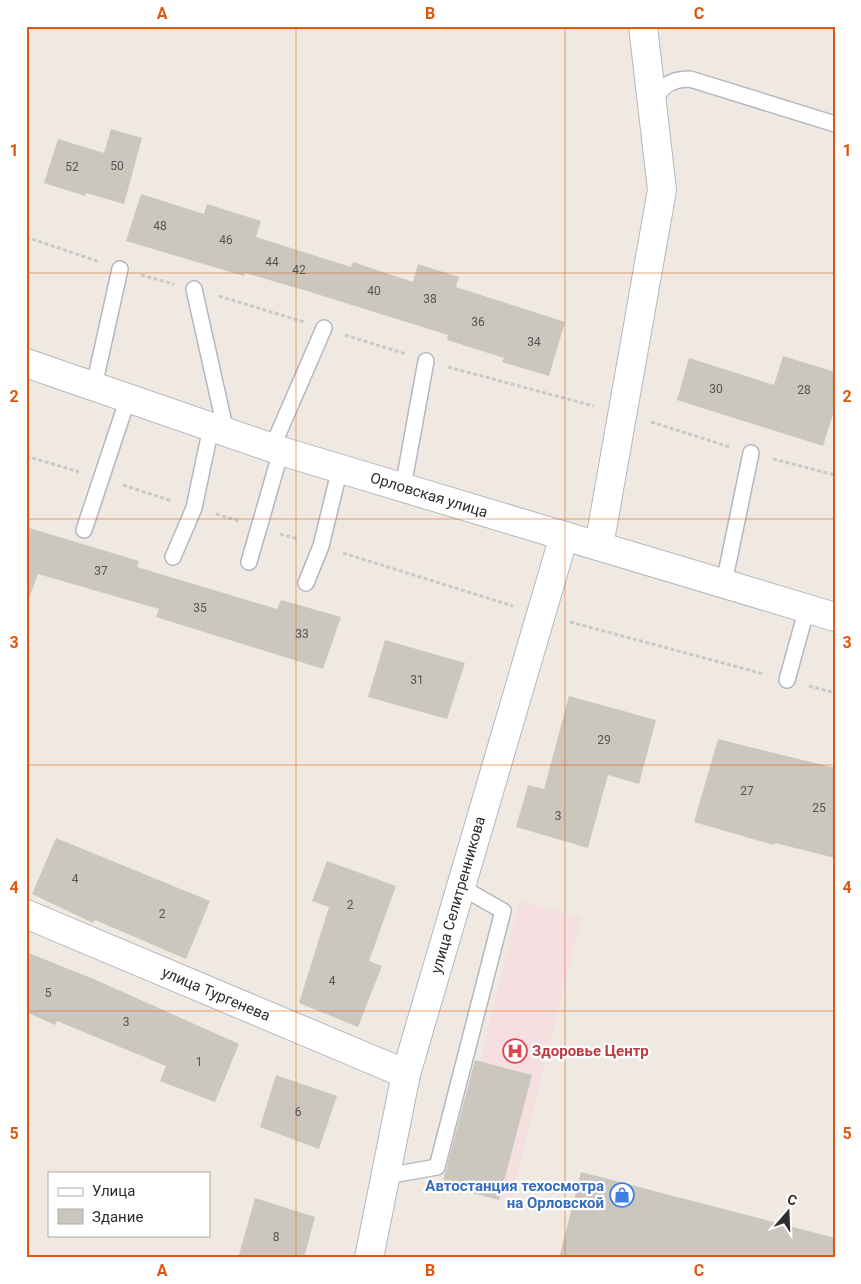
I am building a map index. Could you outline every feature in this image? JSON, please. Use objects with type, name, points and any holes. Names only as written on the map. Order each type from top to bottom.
[{"type":"street","points":[[599,546],[662,190],[643,26]]},
{"type":"street","name":"Орловская улица","points":[[27,367],[94,386],[277,449],[835,617]]},
{"type":"street","name":"улица Селитренникова","points":[[369,1258],[406,1074],[564,536]]},
{"type":"street","name":"улица Тургенева","points":[[26,914],[406,1074]]},
{"type":"lane","points":[[652,109],[656,96],[664,85],[679,79],[690,79],[835,124]]},
{"type":"lane","points":[[94,386],[120,269]]},
{"type":"lane","points":[[173,557],[194,508],[218,429],[194,289]]},
{"type":"lane","points":[[249,562],[260,528],[277,449],[324,328]]},
{"type":"lane","points":[[403,487],[426,361]]},
{"type":"lane","points":[[84,530],[128,398]]},
{"type":"lane","points":[[724,583],[751,453]]},
{"type":"lane","points":[[306,583],[321,546],[340,468]]},
{"type":"lane","points":[[787,680],[806,608]]},
{"type":"lane","points":[[386,1176],[437,1167],[503,911],[460,887]]},
{"type":"path","points":[[26,456],[540,614],[835,693]]},
{"type":"shaded area","name":"Здоровье Центр","points":[[519,901],[581,917],[511,1200],[450,1185]]},
{"type":"building","points":[[111,129],[142,138],[124,204],[86,193],[85,196],[44,183],[58,139],[104,153]]},
{"type":"building","points":[[141,194],[204,214],[207,204],[261,221],[256,237],[351,267],[353,262],[413,282],[418,264],[459,277],[456,287],[565,322],[549,376],[502,362],[504,358],[447,340],[448,335],[307,291],[245,273],[244,276],[126,241]]},
{"type":"building","points":[[783,356],[835,372],[835,408],[823,446],[677,400],[689,358],[774,385]]},
{"type":"building","points":[[26,527],[139,561],[137,567],[277,609],[281,600],[341,617],[323,669],[156,617],[159,609],[38,574],[29,598],[26,598]]},
{"type":"building","points":[[385,640],[465,663],[447,719],[368,697]]},
{"type":"building","points":[[569,696],[656,720],[639,784],[608,775],[588,848],[516,827],[528,785],[544,789]]},
{"type":"building","points":[[718,739],[835,768],[835,858],[775,843],[774,845],[694,822]]},
{"type":"building","points":[[56,838],[210,901],[186,959],[95,920],[93,923],[32,894]]},
{"type":"building","points":[[327,861],[396,886],[369,961],[382,966],[358,1027],[299,1003],[329,907],[312,901]]},
{"type":"building","points":[[26,952],[96,980],[239,1044],[215,1102],[160,1081],[166,1066],[57,1021],[55,1025],[26,1012]]},
{"type":"building","points":[[475,1060],[532,1075],[499,1200],[442,1185]]},
{"type":"building","points":[[276,1075],[337,1096],[319,1149],[260,1127]]},
{"type":"building","name":"Автостанция техосмотра на Орловской","points":[[581,1172],[835,1238],[835,1258],[559,1258]]},
{"type":"building","points":[[255,1198],[315,1217],[304,1258],[238,1258]]},
{"type":"place","name":"Здоровье Центр","points":[[515,1051]]},
{"type":"place","name":"Автостанция техосмотра на Орловской","points":[[622,1195]]}]
